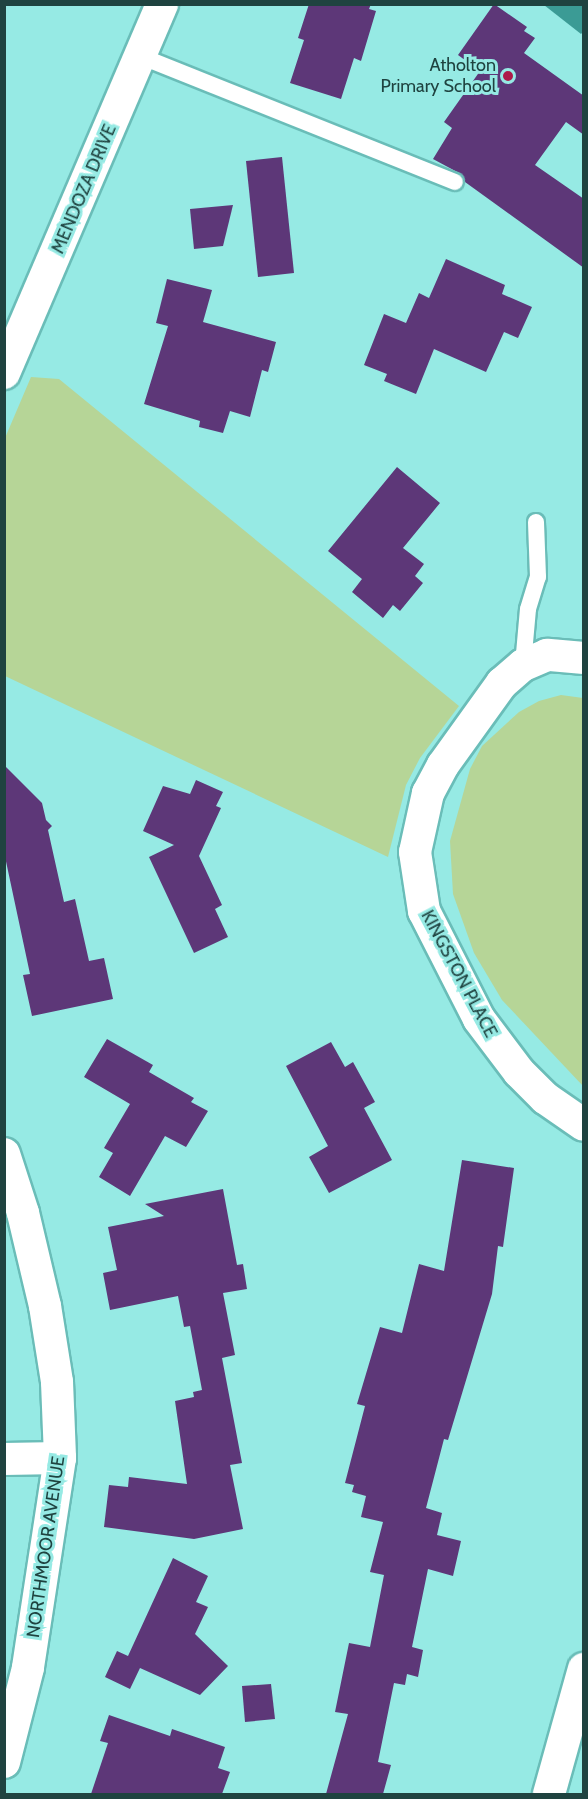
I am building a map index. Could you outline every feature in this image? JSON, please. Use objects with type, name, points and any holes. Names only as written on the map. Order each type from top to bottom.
[{"type":"street","name":"MENDOZA DRIVE","points":[[4,373],[140,56],[159,6]]},
{"type":"street","name":"KINGSTON PLACE","points":[[584,658],[548,655],[523,665],[502,683],[443,765],[428,793],[416,852],[418,886],[424,911],[479,1019],[501,1052],[545,1098],[584,1125]]},
{"type":"street","name":"NORTHMOOR AVENUE","points":[[4,1154],[24,1213],[45,1306],[57,1382],[60,1458],[28,1668],[4,1762]]},
{"type":"street","points":[[4,1459],[60,1458]]},
{"type":"street","points":[[549,1794],[584,1669]]},
{"type":"lane","points":[[140,56],[455,182]]},
{"type":"lane","points":[[523,665],[528,609],[538,577],[536,522]]},
{"type":"shaded area","points":[[544,5],[583,5],[583,32],[581,34]]},
{"type":"shaded area","points":[[31,377],[59,379],[459,706],[420,758],[406,785],[388,857],[5,676],[5,438]]},
{"type":"shaded area","points":[[561,695],[583,698],[583,1086],[502,1000],[474,953],[453,894],[450,841],[470,769],[482,746],[519,712],[539,701]]},
{"type":"building","points":[[309,4],[371,4],[369,9],[376,11],[361,61],[354,58],[341,99],[290,83],[304,40],[298,38]]},
{"type":"building","points":[[494,4],[527,27],[524,31],[535,38],[524,53],[584,96],[584,135],[566,122],[535,165],[584,199],[584,268],[465,182],[459,173],[433,159],[452,128],[444,122],[480,71],[458,55]]},
{"type":"building","points":[[282,157],[294,273],[258,277],[246,161]]},
{"type":"building","points":[[233,205],[223,246],[194,249],[190,209]]},
{"type":"building","points":[[446,259],[505,285],[502,294],[532,307],[518,338],[504,332],[486,372],[434,349],[416,394],[384,381],[387,374],[364,365],[384,314],[406,323],[419,293],[429,298]]},
{"type":"building","points":[[167,279],[212,290],[203,322],[276,342],[268,372],[262,370],[250,417],[230,411],[223,433],[199,427],[200,421],[144,404],[168,326],[156,323]]},
{"type":"building","points":[[397,467],[440,503],[403,548],[424,564],[415,576],[423,583],[400,611],[393,605],[383,618],[352,592],[362,579],[328,551]]},
{"type":"building","points":[[4,765],[42,803],[46,820],[52,826],[48,830],[64,902],[75,899],[89,961],[104,958],[113,999],[32,1016],[23,975],[30,974],[4,852]]},
{"type":"building","points":[[196,780],[223,792],[216,806],[221,808],[199,856],[222,905],[215,909],[228,937],[194,953],[149,857],[174,845],[143,831],[163,786],[190,794]]},
{"type":"building","points":[[107,1039],[153,1065],[149,1072],[194,1098],[191,1102],[208,1111],[186,1147],[165,1136],[130,1196],[99,1177],[113,1153],[104,1148],[130,1104],[84,1077]]},
{"type":"building","points":[[331,1042],[345,1067],[353,1062],[375,1102],[364,1108],[392,1160],[329,1193],[309,1157],[328,1146],[286,1066]]},
{"type":"building","points":[[462,1160],[514,1168],[503,1247],[498,1246],[492,1294],[448,1440],[444,1439],[426,1508],[442,1513],[437,1535],[461,1541],[453,1576],[428,1569],[412,1647],[423,1650],[418,1677],[407,1674],[405,1685],[394,1683],[378,1762],[391,1765],[383,1794],[326,1794],[348,1714],[335,1712],[349,1643],[370,1647],[384,1575],[370,1572],[383,1522],[361,1517],[366,1496],[352,1492],[354,1485],[345,1483],[365,1406],[357,1404],[380,1327],[402,1333],[419,1264],[444,1271]]},
{"type":"building","points":[[223,1189],[237,1265],[243,1264],[247,1289],[223,1293],[235,1355],[222,1358],[242,1463],[230,1465],[243,1529],[194,1539],[104,1527],[109,1485],[128,1487],[129,1477],[187,1484],[175,1401],[194,1397],[193,1392],[202,1390],[190,1326],[184,1327],[178,1296],[110,1310],[103,1273],[117,1270],[108,1227],[164,1216],[145,1204]]},
{"type":"building","points":[[173,1558],[208,1576],[196,1602],[208,1607],[195,1634],[228,1666],[200,1695],[140,1668],[130,1689],[105,1677],[117,1651],[128,1656]]},
{"type":"building","points":[[271,1684],[275,1719],[245,1722],[242,1686]]},
{"type":"building","points":[[109,1715],[170,1736],[172,1729],[225,1747],[218,1768],[230,1772],[222,1794],[91,1794],[108,1743],[100,1741]]},
{"type":"place","name":"Atholton Primary School","points":[[508,76]]}]
